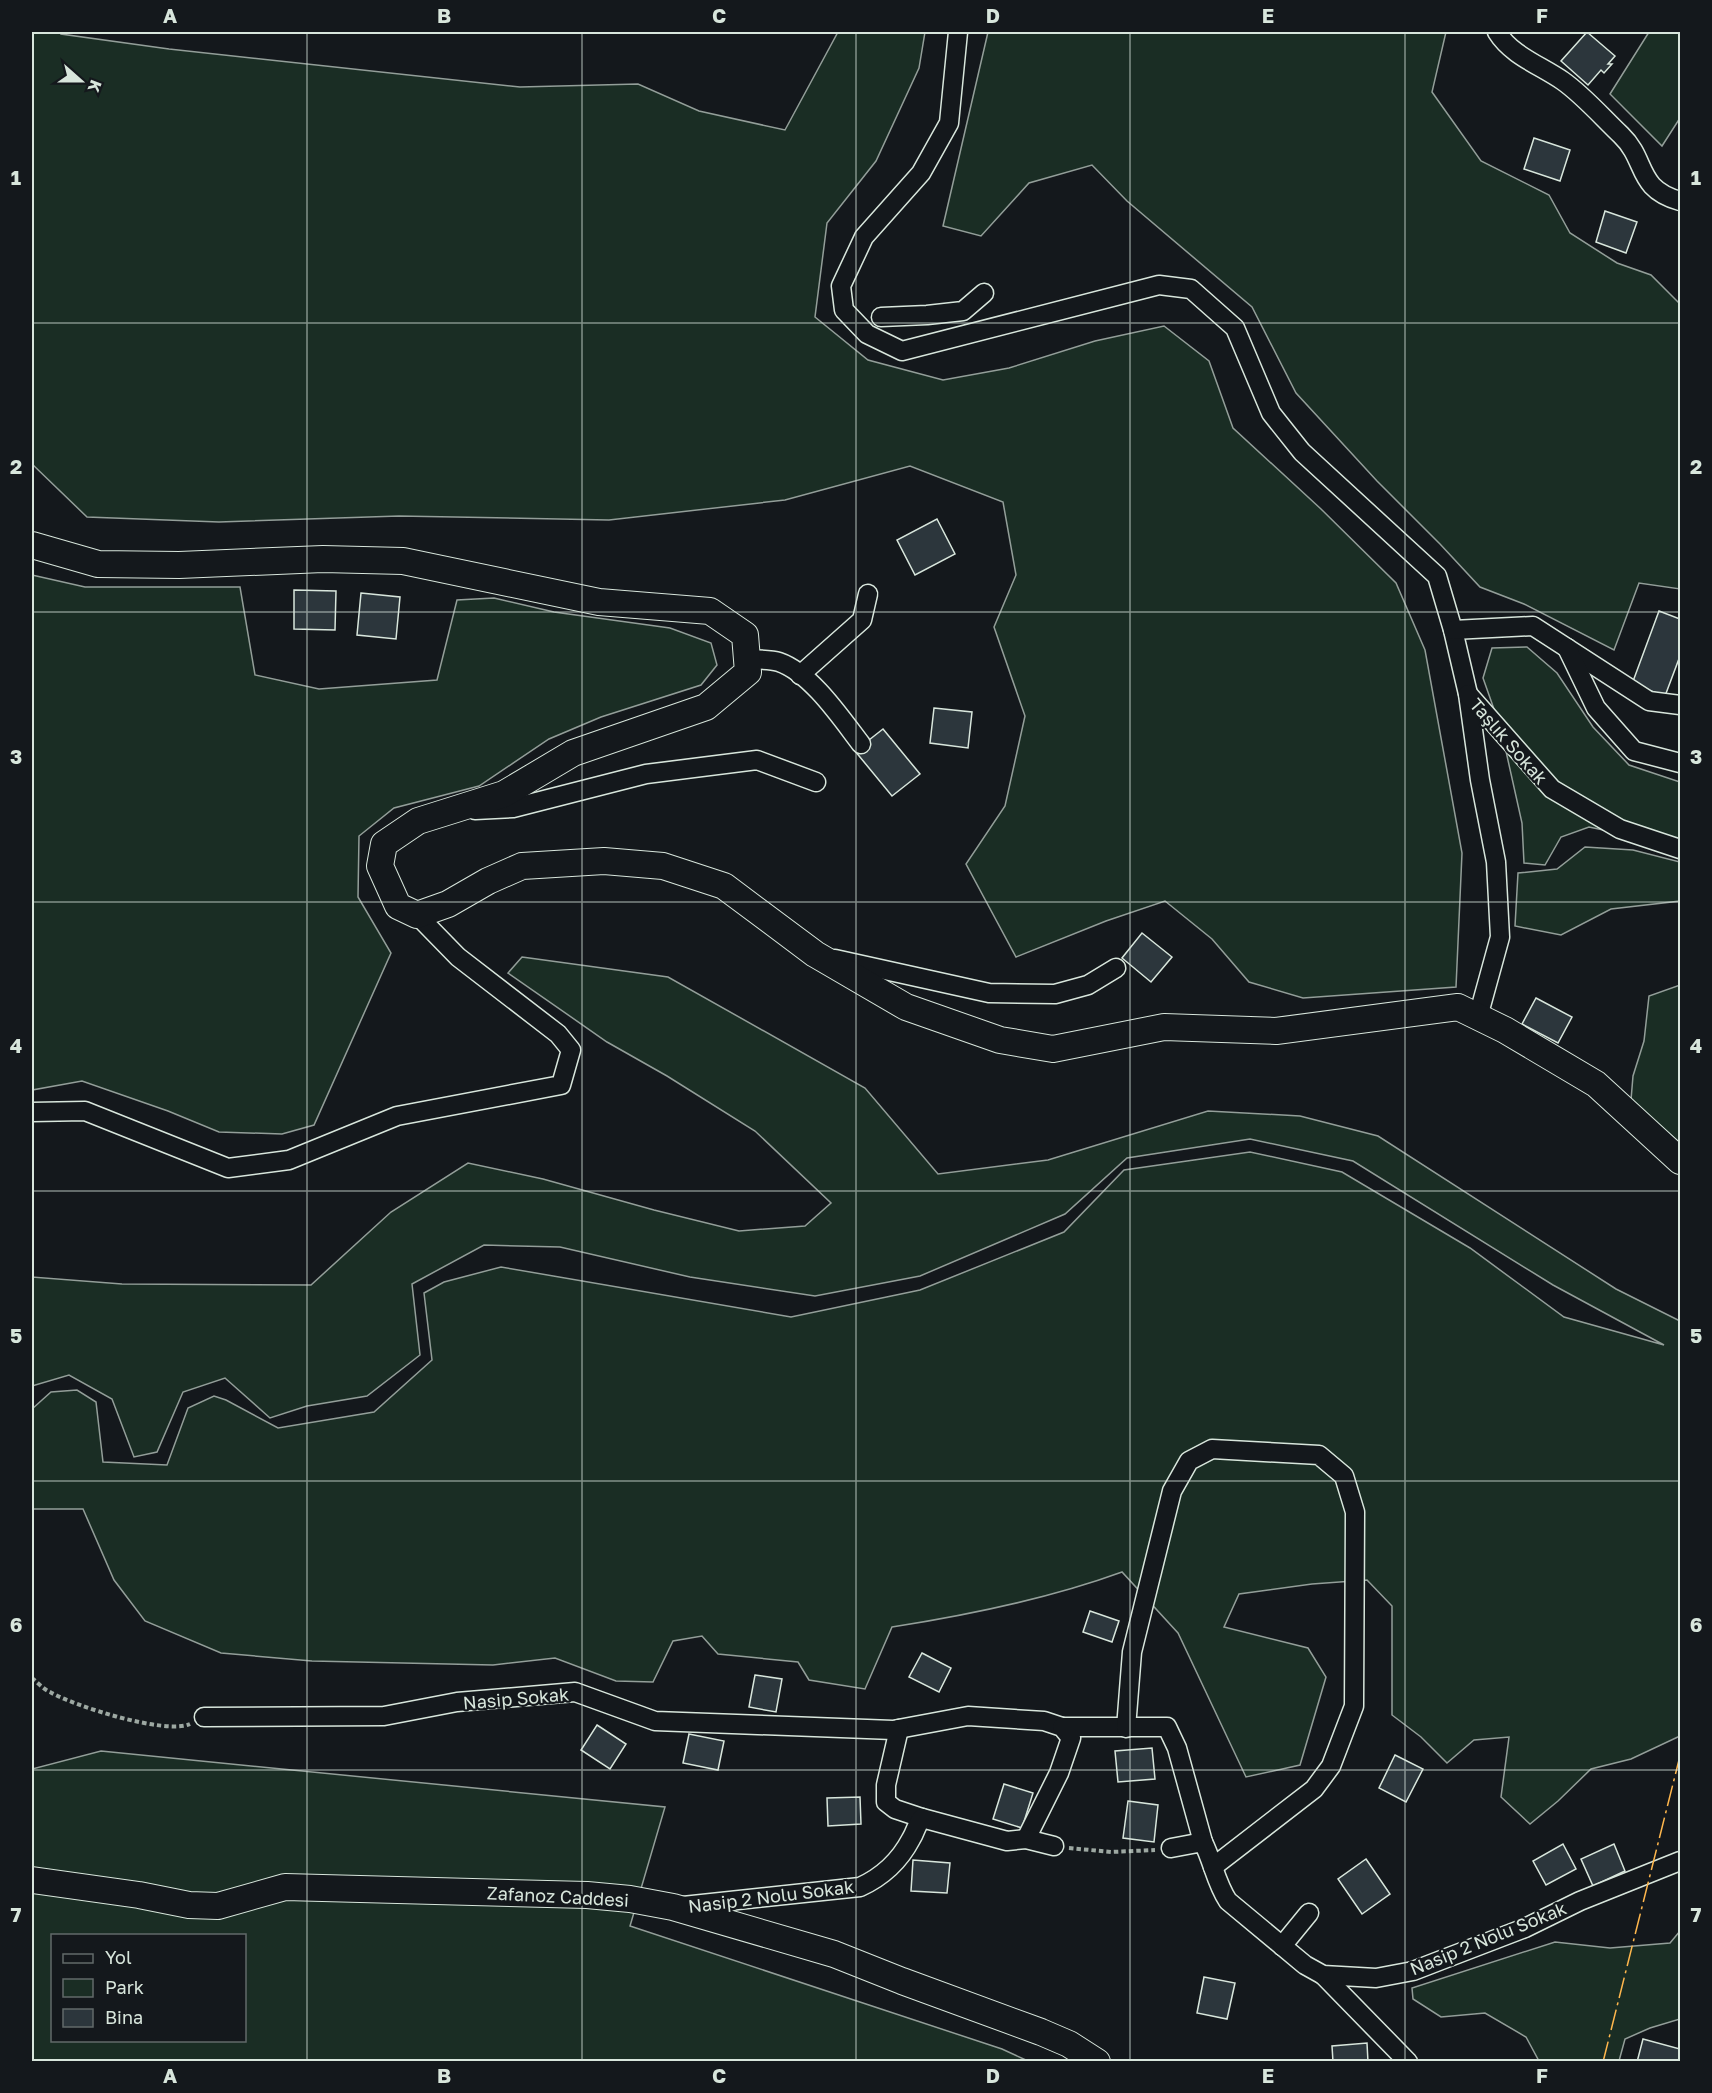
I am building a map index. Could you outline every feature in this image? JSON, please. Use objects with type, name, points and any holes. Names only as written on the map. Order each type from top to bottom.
[{"type":"street","points":[[958,32],[949,123],[921,173],[864,237],[841,285],[844,310],[867,334],[902,351],[1159,285],[1191,289],[1235,328],[1271,413],[1302,452],[1437,576],[1454,630],[1468,694],[1480,780],[1496,862],[1500,937],[1478,1017]]},
{"type":"street","points":[[1497,32],[1502,41],[1516,53],[1565,82],[1628,142],[1648,183],[1666,197],[1680,201]]},
{"type":"street","points":[[881,317],[927,315],[963,310],[984,293]]},
{"type":"street","points":[[963,310],[976,333]]},
{"type":"street","points":[[32,545],[98,564],[179,565],[323,559],[403,561],[599,602],[710,611],[745,635],[748,672],[706,707],[573,753],[504,794],[418,821],[384,844],[380,866],[398,906],[417,915],[458,957],[558,1034],[571,1050],[561,1085],[397,1116],[289,1160],[228,1168],[85,1111],[32,1112]]},
{"type":"street","points":[[800,675],[862,620],[868,594]]},
{"type":"street","points":[[1454,630],[1533,626],[1649,701],[1680,705]]},
{"type":"street","points":[[1567,648],[1596,708],[1634,751],[1680,763]]},
{"type":"street","points":[[747,659],[780,662],[807,680],[826,699],[861,744]]},
{"type":"street","name":"Taşlık Sokak","points":[[1468,694],[1552,789],[1620,829],[1680,849]]},
{"type":"street","points":[[447,812],[513,808],[646,774],[757,760],[816,782]]},
{"type":"street","points":[[417,915],[448,904],[488,881],[522,866],[604,861],[663,866],[724,886],[815,954],[906,1007],[1000,1040],[1053,1048],[1164,1027],[1276,1031],[1458,1007],[1505,1030],[1596,1084],[1680,1161]]},
{"type":"street","points":[[815,954],[988,993],[1055,994],[1088,986],[1116,968]]},
{"type":"street","points":[[1126,1728],[1132,1652],[1172,1491],[1189,1461],[1212,1449],[1319,1455],[1344,1476],[1355,1512],[1354,1706],[1331,1766],[1314,1789],[1213,1867]]},
{"type":"street","name":"Nasip Sokak","points":[[204,1717],[384,1716],[457,1702],[575,1692],[655,1721],[899,1729],[968,1716],[1044,1721],[1062,1727],[1126,1728]]},
{"type":"street","points":[[1026,1839],[1059,1773],[1071,1738],[1062,1727]]},
{"type":"street","name":"Nasip 2 Nolu Sokak","points":[[1126,1728],[1167,1727],[1177,1748],[1203,1842],[1219,1887],[1228,1901],[1305,1965],[1323,1975],[1376,1978],[1413,1971],[1525,1928],[1580,1901],[1680,1862]]},
{"type":"street","points":[[899,1729],[886,1785],[886,1802],[895,1809],[1007,1840],[1026,1839],[1054,1845]]},
{"type":"street","name":"Nasip 2 Nolu Sokak","points":[[673,1907],[860,1887],[873,1881],[894,1864],[912,1838],[916,1824],[922,1818]]},
{"type":"street","points":[[1171,1848],[1203,1842]]},
{"type":"street","name":"Zafanoz Caddesi","points":[[32,1880],[189,1905],[218,1905],[285,1887],[587,1895],[630,1899],[673,1907],[834,1954],[902,1982],[1041,2032],[1069,2044],[1097,2061]]},
{"type":"street","points":[[1282,1946],[1309,1912]]},
{"type":"street","points":[[1323,1975],[1408,2061]]},
{"type":"path","points":[[32,1678],[50,1692],[103,1713],[158,1727],[183,1727],[204,1717]]},
{"type":"path","points":[[1054,1845],[1111,1852],[1171,1848]]},
{"type":"green space","points":[[32,32],[61,32],[61,34],[169,49],[520,87],[638,84],[699,111],[785,130],[838,32],[925,32],[919,68],[876,161],[827,223],[815,317],[868,360],[943,380],[1009,368],[1095,341],[1164,326],[1209,361],[1233,428],[1321,509],[1396,583],[1425,650],[1462,853],[1456,987],[1303,998],[1249,982],[1212,939],[1165,901],[1106,921],[1016,957],[966,864],[1005,806],[1025,716],[994,627],[1016,575],[1003,502],[910,466],[785,500],[609,520],[399,516],[219,522],[87,517],[32,464]]},
{"type":"green space","points":[[988,32],[1446,32],[1432,92],[1481,161],[1549,195],[1570,233],[1617,263],[1651,275],[1680,304],[1680,589],[1639,583],[1614,650],[1524,604],[1480,587],[1296,393],[1252,307],[1127,201],[1092,165],[1029,183],[981,236],[943,226]]},
{"type":"green space","points":[[1649,32],[1680,32],[1680,118],[1662,146],[1610,94]]},
{"type":"green space","points":[[32,575],[85,587],[240,587],[255,675],[319,689],[437,680],[457,600],[494,598],[554,612],[670,628],[711,643],[717,665],[701,685],[601,717],[549,739],[479,786],[394,808],[359,836],[358,897],[391,953],[314,1125],[282,1134],[219,1132],[168,1111],[82,1081],[32,1090]]},
{"type":"green space","points":[[1527,647],[1557,673],[1593,727],[1629,765],[1680,782],[1680,846],[1589,827],[1561,837],[1545,865],[1524,863],[1522,823],[1501,729],[1483,678],[1492,648]]},
{"type":"green space","points":[[1585,847],[1633,850],[1680,862],[1680,901],[1611,909],[1561,935],[1515,926],[1518,873],[1557,869]]},
{"type":"green space","points":[[522,957],[668,977],[865,1088],[938,1174],[1048,1160],[1208,1111],[1300,1116],[1378,1136],[1616,1289],[1680,1321],[1680,1736],[1631,1759],[1591,1769],[1530,1824],[1501,1797],[1509,1737],[1474,1740],[1447,1763],[1421,1737],[1392,1715],[1392,1606],[1367,1580],[1312,1584],[1239,1594],[1224,1627],[1308,1648],[1326,1677],[1300,1765],[1246,1777],[1178,1633],[1122,1572],[1094,1582],[1008,1605],[892,1627],[865,1689],[809,1680],[798,1662],[718,1654],[702,1636],[673,1641],[653,1682],[616,1681],[555,1658],[493,1665],[312,1661],[221,1653],[145,1621],[114,1580],[83,1509],[32,1509],[32,1409],[51,1392],[77,1390],[96,1402],[103,1462],[167,1465],[188,1408],[214,1396],[278,1428],[374,1412],[432,1360],[424,1293],[444,1282],[501,1267],[791,1317],[920,1290],[1064,1232],[1124,1170],[1250,1152],[1342,1172],[1470,1248],[1564,1317],[1664,1345],[1553,1285],[1353,1161],[1250,1139],[1127,1158],[1065,1214],[920,1276],[815,1296],[690,1277],[560,1247],[484,1245],[412,1284],[420,1355],[367,1396],[307,1406],[270,1418],[225,1378],[183,1392],[157,1452],[134,1457],[112,1399],[69,1375],[32,1386],[32,1277],[122,1284],[311,1285],[391,1212],[468,1163],[543,1179],[739,1231],[805,1226],[831,1203],[755,1131],[607,1042],[508,973]]},
{"type":"green space","points":[[1680,985],[1680,1143],[1631,1100],[1633,1076],[1644,1041],[1649,996]]},
{"type":"green space","points":[[101,1751],[665,1807],[630,1926],[1002,2049],[1028,2061],[32,2062],[32,1769]]},
{"type":"green space","points":[[1680,1931],[1680,2019],[1625,2039],[1619,2061],[1539,2061],[1526,2037],[1485,2013],[1441,2017],[1413,1999],[1412,1988],[1555,1942],[1610,1948],[1670,1943]]},
{"type":"building","points":[[1587,32],[1615,56],[1608,64],[1612,64],[1604,73],[1601,70],[1588,85],[1561,61]]},
{"type":"building","points":[[1534,138],[1570,150],[1560,181],[1524,169]]},
{"type":"building","points":[[1605,211],[1637,222],[1626,253],[1596,242]]},
{"type":"building","points":[[937,519],[955,554],[915,575],[897,540]]},
{"type":"building","points":[[294,590],[336,591],[335,630],[294,629]]},
{"type":"building","points":[[361,593],[400,597],[396,639],[357,635]]},
{"type":"building","points":[[1659,611],[1680,619],[1680,656],[1665,696],[1632,684]]},
{"type":"building","points":[[934,708],[972,712],[968,748],[930,743]]},
{"type":"building","points":[[883,729],[920,774],[892,796],[855,751]]},
{"type":"building","points":[[1142,933],[1172,957],[1151,982],[1122,958]]},
{"type":"building","points":[[1536,998],[1572,1017],[1558,1043],[1522,1024]]},
{"type":"building","points":[[1090,1611],[1119,1621],[1112,1642],[1083,1632]]},
{"type":"building","points":[[922,1653],[951,1668],[939,1692],[909,1677]]},
{"type":"building","points":[[755,1675],[782,1679],[776,1712],[749,1707]]},
{"type":"building","points":[[597,1725],[626,1744],[610,1769],[581,1750]]},
{"type":"building","points":[[689,1734],[724,1741],[718,1770],[683,1763]]},
{"type":"building","points":[[1152,1748],[1155,1779],[1118,1782],[1115,1751]]},
{"type":"building","points":[[1395,1755],[1423,1769],[1406,1802],[1379,1788]]},
{"type":"building","points":[[1004,1784],[1033,1793],[1022,1828],[993,1819]]},
{"type":"building","points":[[860,1797],[861,1824],[828,1826],[827,1798]]},
{"type":"building","points":[[1128,1801],[1158,1805],[1154,1842],[1123,1838]]},
{"type":"building","points":[[1563,1844],[1576,1869],[1546,1885],[1533,1861]]},
{"type":"building","points":[[1614,1844],[1625,1871],[1593,1886],[1581,1859]]},
{"type":"building","points":[[1366,1859],[1390,1894],[1362,1914],[1338,1879]]},
{"type":"building","points":[[913,1860],[950,1863],[947,1893],[911,1891]]},
{"type":"building","points":[[1204,1977],[1235,1983],[1227,2019],[1197,2013]]},
{"type":"building","points":[[1643,2039],[1680,2049],[1680,2062],[1637,2062]]},
{"type":"building","points":[[1367,2043],[1368,2062],[1333,2062],[1332,2046]]},
{"type":"power","points":[[1603,2062],[1680,1756]]}]
